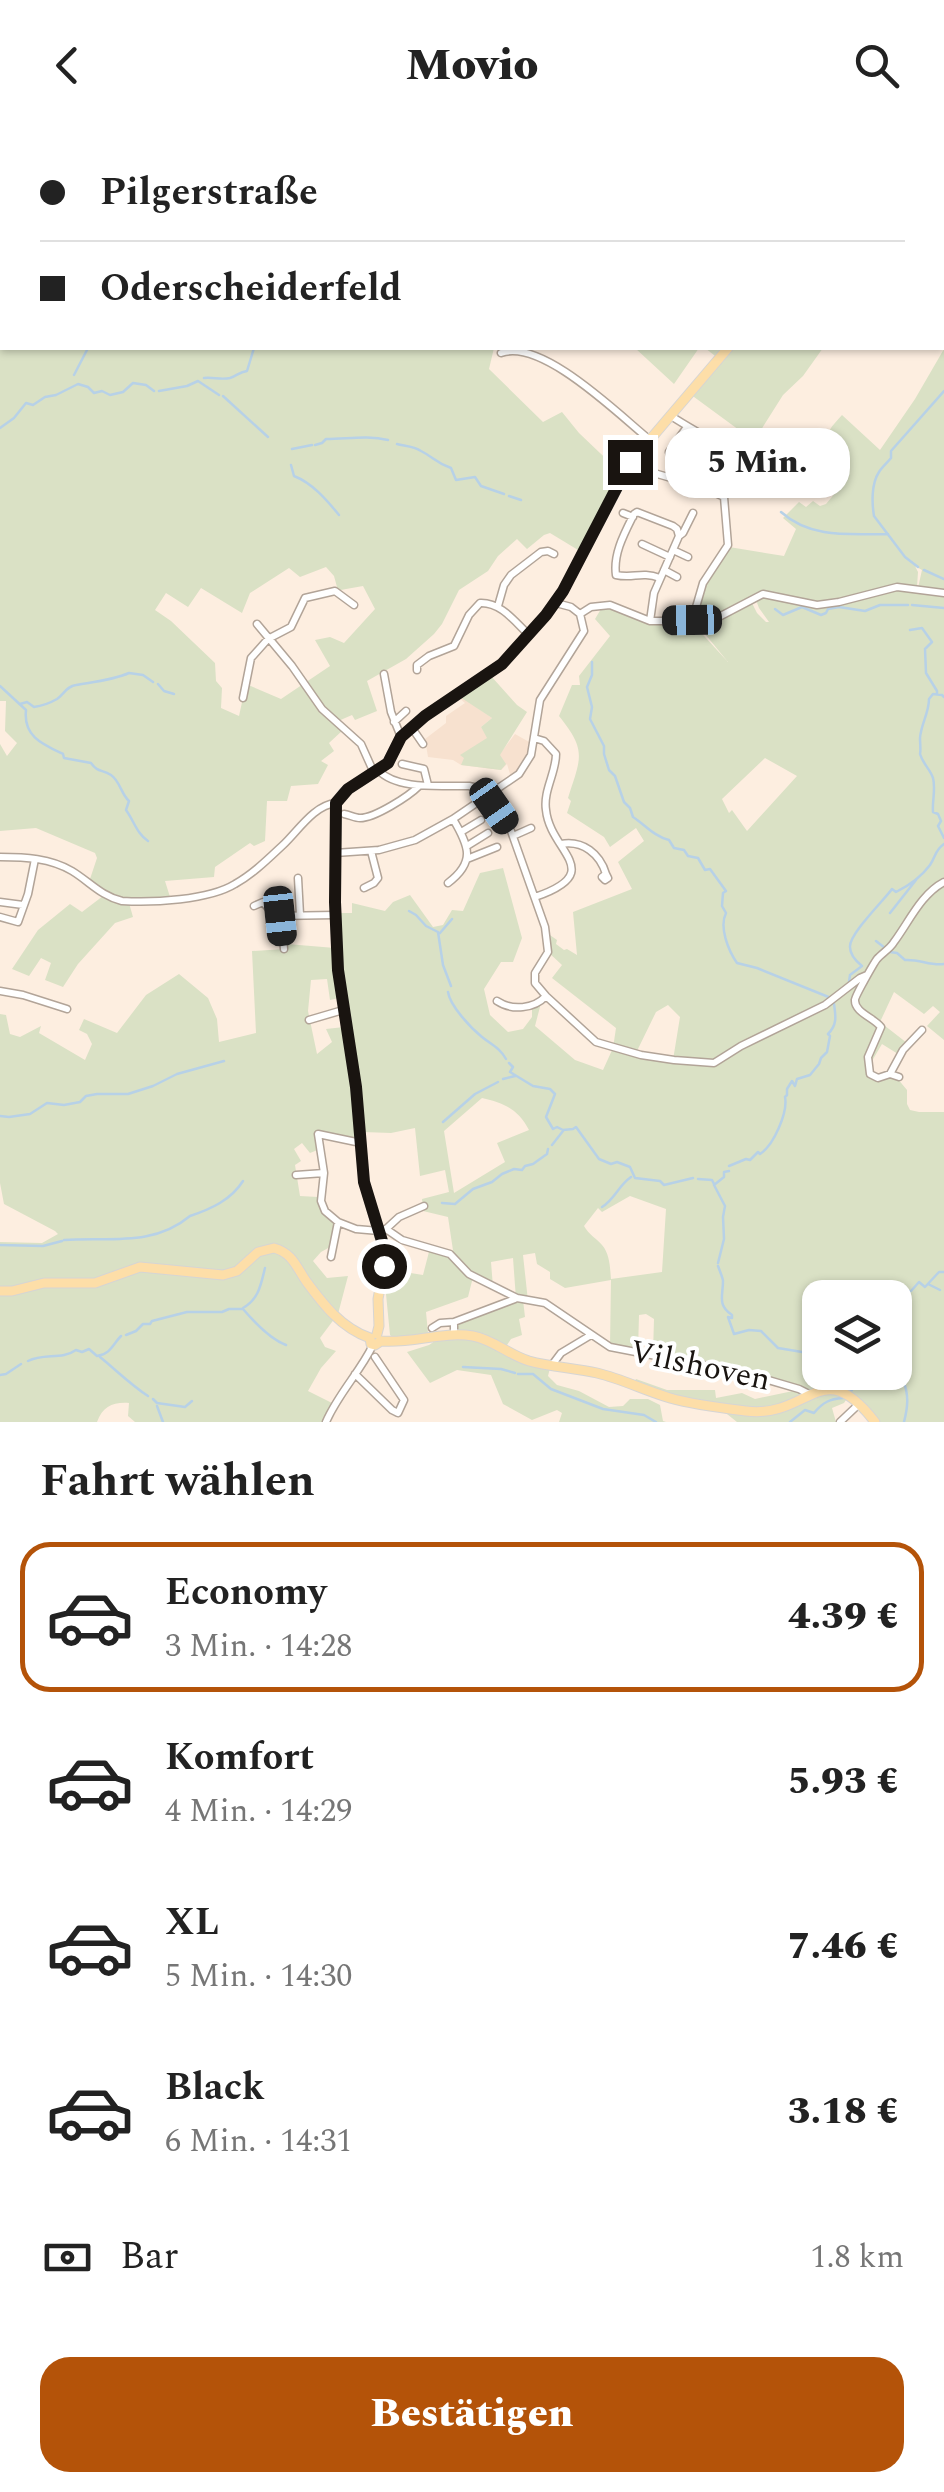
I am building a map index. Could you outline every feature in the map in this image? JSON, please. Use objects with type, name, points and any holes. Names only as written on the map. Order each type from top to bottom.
[{"type":"main road","points":[[375,1339],[384,1266],[383,1230],[364,1182],[356,1087],[338,970],[336,803],[344,792],[388,763],[401,737],[497,668],[556,603],[628,466],[726,350]]},
{"type":"main road","points":[[0,1291],[51,1282],[104,1281],[140,1268],[223,1274],[237,1270],[258,1252],[274,1248],[290,1256],[339,1320],[354,1332],[375,1339],[412,1342],[454,1335],[481,1338],[527,1360],[604,1375],[672,1399],[746,1411],[774,1412],[810,1394],[836,1390],[848,1394],[875,1422]]},
{"type":"street","points":[[501,353],[509,350],[561,367],[650,440]]},
{"type":"street","points":[[671,416],[736,455],[771,483],[790,485],[812,475],[819,470],[824,457]]},
{"type":"street","points":[[682,461],[671,458],[669,452],[687,426]]},
{"type":"street","points":[[709,490],[736,455]]},
{"type":"street","points":[[798,461],[812,475]]},
{"type":"street","points":[[628,466],[724,497],[728,545],[703,583],[692,620]]},
{"type":"street","points":[[677,577],[645,573],[627,577],[616,575],[614,569],[622,539],[638,512],[672,526],[679,536]]},
{"type":"street","points":[[623,513],[632,517]]},
{"type":"street","points":[[650,621],[654,593],[693,514]]},
{"type":"street","points":[[613,536],[622,539]]},
{"type":"street","points":[[642,544],[688,556]]},
{"type":"street","points":[[498,606],[511,575],[541,552],[554,554]]},
{"type":"street","points":[[580,614],[610,605],[650,621],[716,619],[762,594],[818,605],[898,586],[944,593]]},
{"type":"street","points":[[243,698],[251,658],[268,639],[291,627],[307,597],[335,590],[354,605]]},
{"type":"street","points":[[417,670],[426,658],[454,646],[468,615],[478,605],[488,602],[498,606],[529,634]]},
{"type":"street","points":[[335,853],[371,851],[415,840],[454,819],[523,770],[531,755],[540,700],[584,631],[580,614],[556,603]]},
{"type":"street","points":[[257,624],[322,709],[359,742],[376,772],[386,778],[424,785],[478,788],[487,797],[513,836],[547,933],[548,948],[534,978],[536,985],[590,1037],[605,1046],[674,1060],[714,1063],[826,1006],[867,975]]},
{"type":"street","points":[[384,674],[394,723],[401,737]]},
{"type":"street","points":[[394,723],[406,710]]},
{"type":"street","points":[[412,728],[423,744]]},
{"type":"street","points":[[534,738],[547,743],[556,754],[545,806],[548,821],[570,862],[570,875],[560,887],[535,897]]},
{"type":"street","points":[[402,764],[424,768],[424,785]]},
{"type":"street","points":[[344,814],[371,816],[424,785]]},
{"type":"street","points":[[0,857],[35,858],[63,866],[104,894],[122,900],[209,895],[256,869],[319,810],[336,803]]},
{"type":"street","points":[[448,883],[467,859],[467,846],[454,819]]},
{"type":"street","points":[[461,832],[481,820]]},
{"type":"street","points":[[513,836],[532,828]]},
{"type":"street","points":[[467,846],[488,833]]},
{"type":"street","points":[[561,844],[575,843],[591,850],[606,874]]},
{"type":"street","points":[[467,859],[496,847]]},
{"type":"street","points":[[364,888],[378,878],[371,851]]},
{"type":"street","points":[[0,917],[18,922],[35,858]]},
{"type":"street","points":[[298,878],[300,916]]},
{"type":"street","points":[[899,1076],[870,1074],[870,1049],[880,1027],[854,1002],[878,958],[895,942],[930,892],[944,882]]},
{"type":"street","points":[[0,902],[23,905]]},
{"type":"street","points":[[254,906],[262,902],[272,915],[280,916],[335,915]]},
{"type":"street","points":[[280,916],[284,949]]},
{"type":"street","points":[[0,991],[67,1009]]},
{"type":"street","points":[[497,1001],[506,1007],[523,1007],[546,996]]},
{"type":"street","points":[[309,1020],[343,1010]]},
{"type":"street","points":[[890,1074],[903,1050],[922,1030]]},
{"type":"street","points":[[332,1257],[338,1222],[321,1204],[324,1173],[318,1134],[361,1144]]},
{"type":"street","points":[[296,1175],[324,1173]]},
{"type":"street","points":[[383,1230],[424,1206]]},
{"type":"street","name":"Vilshoven","points":[[338,1222],[356,1229],[383,1230],[402,1240],[450,1254],[469,1274],[516,1298],[545,1303],[610,1347],[744,1374],[810,1394]]},
{"type":"street","points":[[432,1328],[516,1298]]},
{"type":"street","points":[[454,1322],[454,1335]]},
{"type":"street","name":"Vilshoven","points":[[552,1365],[562,1353],[591,1335]]},
{"type":"street","points":[[326,1422],[375,1339]]},
{"type":"street","points":[[356,1374],[398,1413],[404,1400],[375,1357]]},
{"type":"street","points":[[840,1422],[860,1404]]},
{"type":"shaded area","points":[[460,696],[492,718],[481,727],[499,755],[515,734],[531,743],[527,759],[516,773],[510,774],[507,764],[501,770],[428,757],[425,739],[446,723],[446,716],[465,703]]},
{"type":"green space","points":[[0,350],[494,350],[489,369],[543,422],[562,412],[621,473],[583,553],[550,533],[527,549],[517,539],[488,571],[459,590],[434,634],[406,659],[367,681],[377,711],[336,722],[343,730],[329,743],[334,751],[321,761],[328,765],[318,784],[291,786],[287,801],[267,801],[265,841],[254,846],[250,843],[215,867],[214,877],[165,881],[170,897],[136,899],[111,894],[89,882],[95,853],[36,828],[0,831],[0,744],[7,756],[17,743],[5,731],[6,701],[0,701]],"holes":[[[326,567],[337,587],[335,591],[363,586],[375,609],[344,643],[330,637],[315,640],[330,666],[281,699],[246,684],[239,716],[221,708],[222,688],[216,681],[215,663],[155,610],[166,593],[188,607],[201,588],[242,613],[250,593],[289,568],[300,577]]]},
{"type":"green space","points":[[637,350],[698,350],[674,384]]},
{"type":"green space","points":[[708,350],[822,350],[783,395],[754,441],[690,394],[719,359]]},
{"type":"green space","points":[[944,350],[944,591],[918,588],[922,570],[915,566],[917,587],[893,585],[869,592],[898,588],[944,595],[944,1040],[927,1026],[940,1012],[933,1006],[924,1014],[894,992],[880,1022],[907,1043],[898,1054],[882,1044],[866,1066],[868,1074],[877,1079],[897,1078],[907,1090],[910,1110],[944,1112],[944,1422],[870,1422],[848,1397],[832,1408],[836,1422],[737,1422],[722,1406],[666,1396],[633,1384],[636,1379],[667,1390],[715,1390],[716,1398],[742,1393],[755,1399],[793,1391],[744,1373],[653,1353],[654,1319],[646,1314],[639,1315],[638,1351],[610,1346],[611,1280],[565,1288],[537,1264],[535,1253],[523,1255],[528,1301],[523,1300],[525,1317],[519,1319],[522,1335],[511,1339],[503,1351],[520,1360],[547,1366],[548,1376],[557,1385],[579,1391],[609,1407],[623,1406],[630,1399],[648,1399],[660,1405],[666,1422],[559,1422],[562,1413],[557,1410],[532,1420],[503,1404],[491,1375],[457,1370],[430,1383],[407,1352],[444,1335],[454,1335],[454,1322],[460,1319],[516,1299],[513,1258],[491,1262],[493,1287],[473,1277],[468,1297],[426,1312],[428,1333],[394,1339],[390,1335],[386,1294],[392,1270],[423,1275],[430,1248],[454,1257],[448,1217],[423,1211],[422,1199],[449,1192],[445,1170],[420,1176],[415,1128],[391,1133],[363,1132],[362,1137],[360,1088],[352,1054],[353,1040],[349,1040],[348,1034],[352,1033],[344,983],[340,978],[343,977],[339,913],[352,913],[352,903],[385,911],[393,902],[410,895],[433,927],[443,925],[452,910],[463,911],[480,873],[503,868],[522,938],[513,962],[501,962],[484,989],[490,1015],[508,1032],[523,1029],[532,1017],[532,1007],[541,1003],[535,1026],[575,1060],[603,1070],[613,1048],[616,1028],[552,978],[562,965],[548,952],[547,933],[564,950],[577,955],[573,912],[632,889],[618,862],[644,841],[636,828],[610,847],[604,837],[567,813],[579,755],[574,738],[559,716],[572,685],[580,685],[579,676],[610,636],[595,619],[601,609],[651,624],[694,625],[728,662],[696,623],[715,621],[751,601],[757,613],[769,622],[754,595],[715,618],[696,620],[694,616],[704,583],[729,547],[784,556],[796,529],[783,518],[799,502],[806,507],[813,501],[820,506],[836,492],[833,484],[850,461],[824,449],[827,434],[842,415],[880,450]],"holes":[[[765,758],[797,776],[747,831],[732,810],[729,813],[722,799]],[[668,1005],[680,1017],[673,1060],[636,1053],[656,1012]],[[482,1098],[510,1108],[529,1130],[497,1143],[505,1162],[454,1193],[444,1131]],[[630,1196],[666,1209],[662,1272],[611,1279],[605,1249],[584,1226],[598,1208],[602,1212]]]},
{"type":"green space","points":[[491,676],[527,712],[500,755],[506,764],[501,770],[461,765],[464,758],[460,755],[487,738],[481,727],[492,718],[460,697]]},
{"type":"green space","points":[[103,896],[129,903],[133,917],[115,923],[63,987],[45,980],[51,963],[41,958],[29,976],[12,969],[38,930],[70,904],[82,912]]},
{"type":"green space","points":[[287,944],[335,948],[339,998],[330,1000],[327,979],[311,980],[308,1011],[317,1054],[332,1042],[326,1029],[344,1027],[359,1139],[318,1135],[320,1149],[310,1153],[302,1143],[294,1149],[301,1161],[295,1165],[300,1196],[318,1197],[336,1224],[330,1247],[313,1261],[327,1278],[348,1276],[338,1314],[320,1338],[325,1347],[336,1351],[308,1391],[334,1404],[326,1422],[135,1422],[128,1416],[129,1403],[123,1403],[106,1409],[97,1422],[0,1422],[0,1242],[42,1243],[58,1234],[4,1204],[0,1183],[0,1014],[6,1015],[10,1034],[20,1037],[41,1026],[39,1033],[85,1060],[92,1044],[87,1034],[79,1030],[84,1019],[117,1033],[146,995],[179,974],[208,998],[217,1019],[219,1042],[256,1033],[252,951],[284,949]]},
{"type":"waterway","points":[[74,375],[87,350]]},
{"type":"waterway","points":[[204,378],[230,378],[247,371],[253,350]]},
{"type":"waterway","points":[[159,391],[198,381],[219,395]]},
{"type":"waterway","points":[[0,428],[26,403],[33,405],[78,384],[94,393],[110,395],[123,392],[133,383],[154,391]]},
{"type":"waterway","points":[[918,567],[905,557],[874,516],[873,488],[876,477],[891,458],[891,451],[944,391]]},
{"type":"waterway","points":[[223,396],[268,437]]},
{"type":"waterway","points":[[315,445],[326,439],[388,440]]},
{"type":"waterway","points":[[397,444],[418,449],[451,468],[456,480],[475,477],[481,486],[504,494]]},
{"type":"waterway","points":[[292,449],[312,445]]},
{"type":"waterway","points":[[291,465],[294,476],[313,487],[339,515]]},
{"type":"waterway","points":[[509,496],[521,500]]},
{"type":"waterway","points":[[781,512],[818,531],[888,534]]},
{"type":"waterway","points":[[924,570],[944,579]]},
{"type":"waterway","points":[[775,609],[783,615],[802,607],[821,615],[839,607],[865,611],[880,605],[908,605]]},
{"type":"waterway","points":[[912,605],[944,608]]},
{"type":"waterway","points":[[910,630],[922,628],[932,642],[925,649],[926,673],[937,694]]},
{"type":"waterway","points":[[592,662],[587,687],[592,707],[590,719],[604,746],[609,770],[633,817],[669,840],[674,848],[698,858],[726,891],[722,906],[726,913],[724,932],[737,963],[831,998]]},
{"type":"waterway","points":[[20,704],[43,705],[73,686],[129,673],[143,675],[153,682]]},
{"type":"waterway","points":[[158,684],[174,694]]},
{"type":"waterway","points":[[0,686],[26,710],[28,726],[36,738],[64,758],[91,763],[114,778],[129,801],[126,810],[148,841]]},
{"type":"waterway","points":[[944,697],[933,694],[929,699],[920,738],[920,754],[934,782],[933,812],[941,821],[938,826],[944,838]]},
{"type":"waterway","points":[[849,982],[850,975],[862,966],[850,950],[855,934],[892,889],[896,892],[923,873],[944,844]]},
{"type":"waterway","points":[[890,913],[916,880]]},
{"type":"waterway","points":[[409,911],[438,932],[451,986]]},
{"type":"waterway","points":[[440,933],[452,919]]},
{"type":"waterway","points":[[876,941],[885,948]]},
{"type":"waterway","points":[[890,952],[905,960],[944,964]]},
{"type":"waterway","points":[[448,992],[462,1016],[506,1059]]},
{"type":"waterway","points":[[729,1166],[760,1154],[775,1136],[787,1089],[792,1081],[795,1086],[797,1079],[810,1075],[827,1052],[828,1034],[835,1020],[834,1004]]},
{"type":"waterway","points":[[0,1116],[30,1114],[47,1103],[64,1105],[97,1094],[128,1094],[224,1061]]},
{"type":"waterway","points":[[509,1063],[513,1067],[510,1072],[555,1094],[546,1117],[553,1129],[576,1127],[599,1159],[630,1167],[635,1178],[664,1185],[693,1178]]},
{"type":"waterway","points":[[503,1079],[515,1076]]},
{"type":"waterway","points":[[443,1122],[475,1094],[498,1082]]},
{"type":"waterway","points":[[552,1145],[563,1131]]},
{"type":"waterway","points":[[442,1203],[455,1204],[502,1174],[522,1170],[547,1154],[548,1149]]},
{"type":"waterway","points":[[718,1263],[724,1239],[725,1206],[714,1185],[729,1171]]},
{"type":"waterway","points":[[602,1207],[631,1177]]},
{"type":"waterway","points":[[698,1179],[712,1180],[714,1184]]},
{"type":"waterway","points":[[64,1240],[130,1238],[161,1232],[220,1203],[243,1181]]},
{"type":"waterway","points":[[0,1245],[43,1246],[62,1241]]},
{"type":"waterway","points":[[718,1266],[723,1281],[723,1304],[732,1315],[728,1317],[734,1334],[761,1331],[778,1348],[802,1352]]},
{"type":"waterway","points":[[243,1308],[256,1296],[265,1268]]},
{"type":"waterway","points":[[912,1290],[919,1282],[925,1287],[939,1272],[944,1272]]},
{"type":"waterway","points":[[928,1284],[940,1290]]},
{"type":"waterway","points":[[126,1335],[143,1324],[187,1312],[243,1309],[269,1335],[286,1345]]},
{"type":"waterway","points":[[28,1361],[76,1350],[89,1349],[97,1356],[102,1355],[121,1336]]},
{"type":"waterway","points":[[100,1357],[148,1396]]},
{"type":"waterway","points":[[0,1375],[21,1364]]},
{"type":"waterway","points":[[463,1367],[515,1373]]},
{"type":"waterway","points":[[518,1374],[533,1374],[551,1389],[603,1409],[644,1415],[656,1422]]},
{"type":"waterway","points":[[904,1422],[906,1390]]},
{"type":"waterway","points":[[790,1422],[805,1410],[814,1413],[827,1402],[843,1398]]},
{"type":"waterway","points":[[153,1399],[185,1407],[192,1401]]},
{"type":"waterway","points":[[157,1406],[163,1422]]},
{"type":"route","points":[[384,1266],[382,1241],[364,1182],[356,1087],[338,970],[336,803],[348,789],[388,763],[401,737],[425,716],[502,664],[546,615],[563,591],[630,462]]}]
